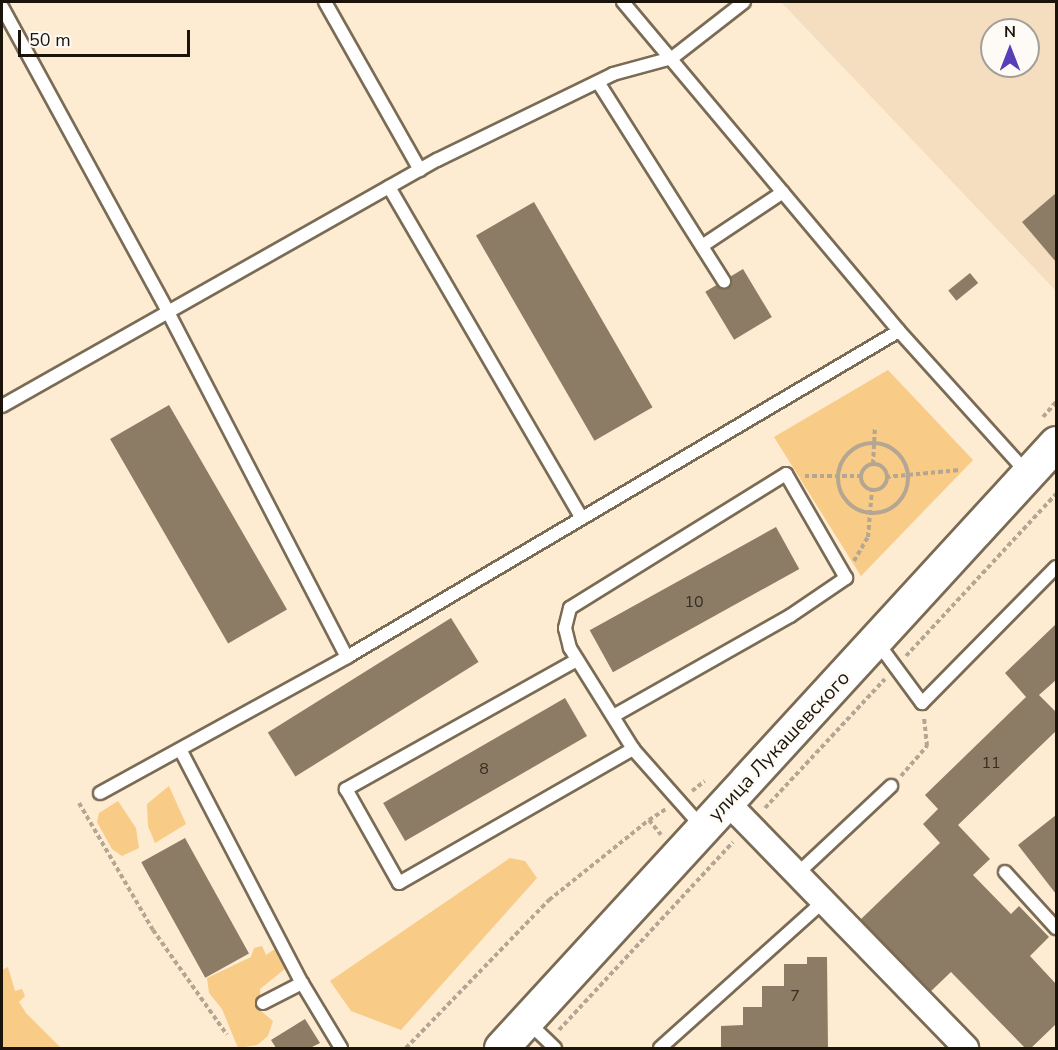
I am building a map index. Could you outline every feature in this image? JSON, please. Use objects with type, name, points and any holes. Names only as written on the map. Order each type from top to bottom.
[{"type":"main road","name":"улица Лукашевского","points":[[501,1048],[543,1037],[689,869],[703,828],[877,642],[1056,443]]},
{"type":"street","points":[[727,802],[966,1048]]},
{"type":"lane","points":[[325,2],[420,170]]},
{"type":"lane","points":[[623,2],[898,331],[1029,475]]},
{"type":"lane","points":[[2,406],[167,310],[420,170],[598,82],[672,58],[744,2]]},
{"type":"lane","points":[[2,7],[167,310],[347,657]]},
{"type":"lane","points":[[598,82],[724,280]]},
{"type":"lane","points":[[389,187],[582,518]]},
{"type":"lane","points":[[702,246],[783,192]]},
{"type":"lane","points":[[100,793],[181,751],[347,657],[898,331]]},
{"type":"lane","points":[[615,715],[789,616],[846,578],[786,474],[570,608],[565,628],[577,660],[615,715],[633,749],[703,828]]},
{"type":"lane","points":[[877,642],[922,703],[1056,567]]},
{"type":"lane","points":[[577,660],[346,789],[399,883],[633,749]]},
{"type":"lane","points":[[181,751],[302,983],[341,1048]]},
{"type":"lane","points":[[797,874],[891,786]]},
{"type":"lane","points":[[1005,873],[1056,928]]},
{"type":"lane","points":[[660,1048],[823,902]]},
{"type":"lane","points":[[263,1003],[302,983]]},
{"type":"path","points":[[791,483],[807,476],[838,474],[861,476],[873,464],[876,427]]},
{"type":"path","points":[[874,442],[894,449],[908,475],[901,499],[887,510],[870,513],[846,500],[838,474],[850,451],[874,442]]},
{"type":"path","points":[[861,476],[865,486],[872,489],[882,486],[886,477],[884,469],[873,464]]},
{"type":"path","points":[[886,477],[960,470]]},
{"type":"path","points":[[846,578],[864,550],[872,489]]},
{"type":"path","points":[[891,786],[927,746],[922,703]]},
{"type":"path","points":[[79,803],[153,930],[227,1035]]},
{"type":"path","points":[[406,1048],[549,900],[649,820],[689,869]]},
{"type":"path","points":[[543,1037],[689,869],[735,840]]},
{"type":"shaded area","points":[[781,2],[1056,2],[1056,193],[1023,222],[1056,262],[1056,291]]},
{"type":"shaded area","points":[[888,370],[973,460],[861,576],[774,437]]},
{"type":"shaded area","points":[[169,786],[186,824],[155,843],[148,826],[147,804]]},
{"type":"shaded area","points":[[118,801],[136,828],[139,848],[122,856],[112,849],[97,822],[99,813]]},
{"type":"shaded area","points":[[510,858],[525,861],[537,878],[401,1030],[351,1011],[330,981]]},
{"type":"shaded area","points":[[262,946],[266,955],[278,947],[286,968],[260,989],[261,1011],[273,1021],[268,1036],[257,1045],[238,1048],[222,1009],[209,993],[207,978],[251,957],[254,948]]},
{"type":"shaded area","points":[[8,967],[15,991],[22,989],[25,996],[19,1002],[26,1013],[61,1048],[2,1048],[2,970]]},
{"type":"building","points":[[1056,193],[1056,262],[1022,222]]},
{"type":"building","points":[[534,202],[652,407],[594,441],[476,236]]},
{"type":"building","points":[[743,269],[772,317],[734,340],[705,292]]},
{"type":"building","points":[[970,273],[978,283],[956,301],[948,291]]},
{"type":"building","points":[[169,405],[287,609],[228,643],[110,439]]},
{"type":"building","points":[[776,527],[799,569],[613,672],[590,630]]},
{"type":"building","points":[[451,618],[479,662],[295,777],[268,732]]},
{"type":"building","points":[[1056,624],[1056,680],[1039,695],[1056,712],[1056,731],[958,825],[990,859],[973,875],[1011,914],[1019,906],[1049,937],[1030,956],[1056,984],[1056,1024],[1031,1048],[1025,1048],[951,972],[929,993],[859,921],[940,843],[923,824],[938,809],[925,795],[1026,697],[1005,673]]},
{"type":"building","points":[[565,698],[587,736],[405,841],[383,803]]},
{"type":"building","points":[[1056,815],[1056,894],[1018,845]]},
{"type":"building","points":[[185,838],[249,953],[205,978],[141,862]]},
{"type":"building","points":[[807,957],[827,957],[828,1048],[721,1048],[721,1026],[743,1025],[743,1007],[762,1007],[762,986],[784,986],[784,964],[807,964]]},
{"type":"building","points":[[305,1019],[320,1043],[310,1048],[276,1048],[271,1040]]}]
